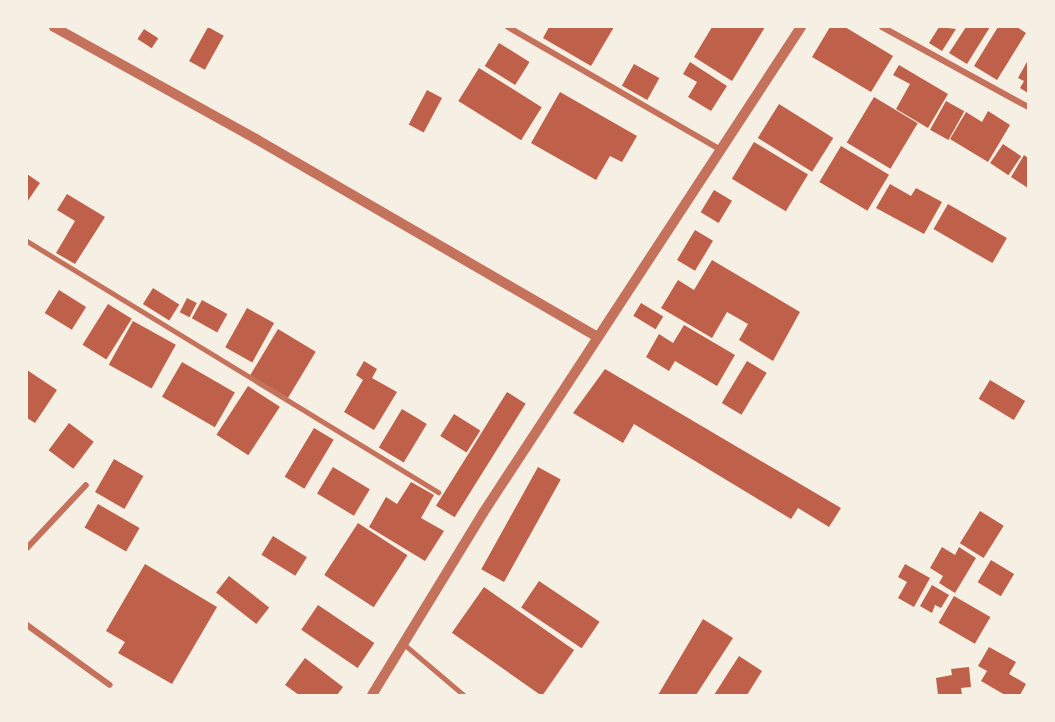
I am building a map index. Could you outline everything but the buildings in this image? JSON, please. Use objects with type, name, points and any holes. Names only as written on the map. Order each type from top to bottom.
[{"type":"street","points":[[54,27],[256,138],[597,337]]},
{"type":"street","points":[[508,27],[721,150]]},
{"type":"street","points":[[372,695],[597,337],[801,27]]},
{"type":"street","points":[[882,27],[1028,107]]},
{"type":"street","points":[[27,548],[86,486]]},
{"type":"street","points":[[27,625],[110,685]]},
{"type":"lane","points":[[27,241],[438,492]]},
{"type":"lane","points":[[402,644],[464,695]]}]
